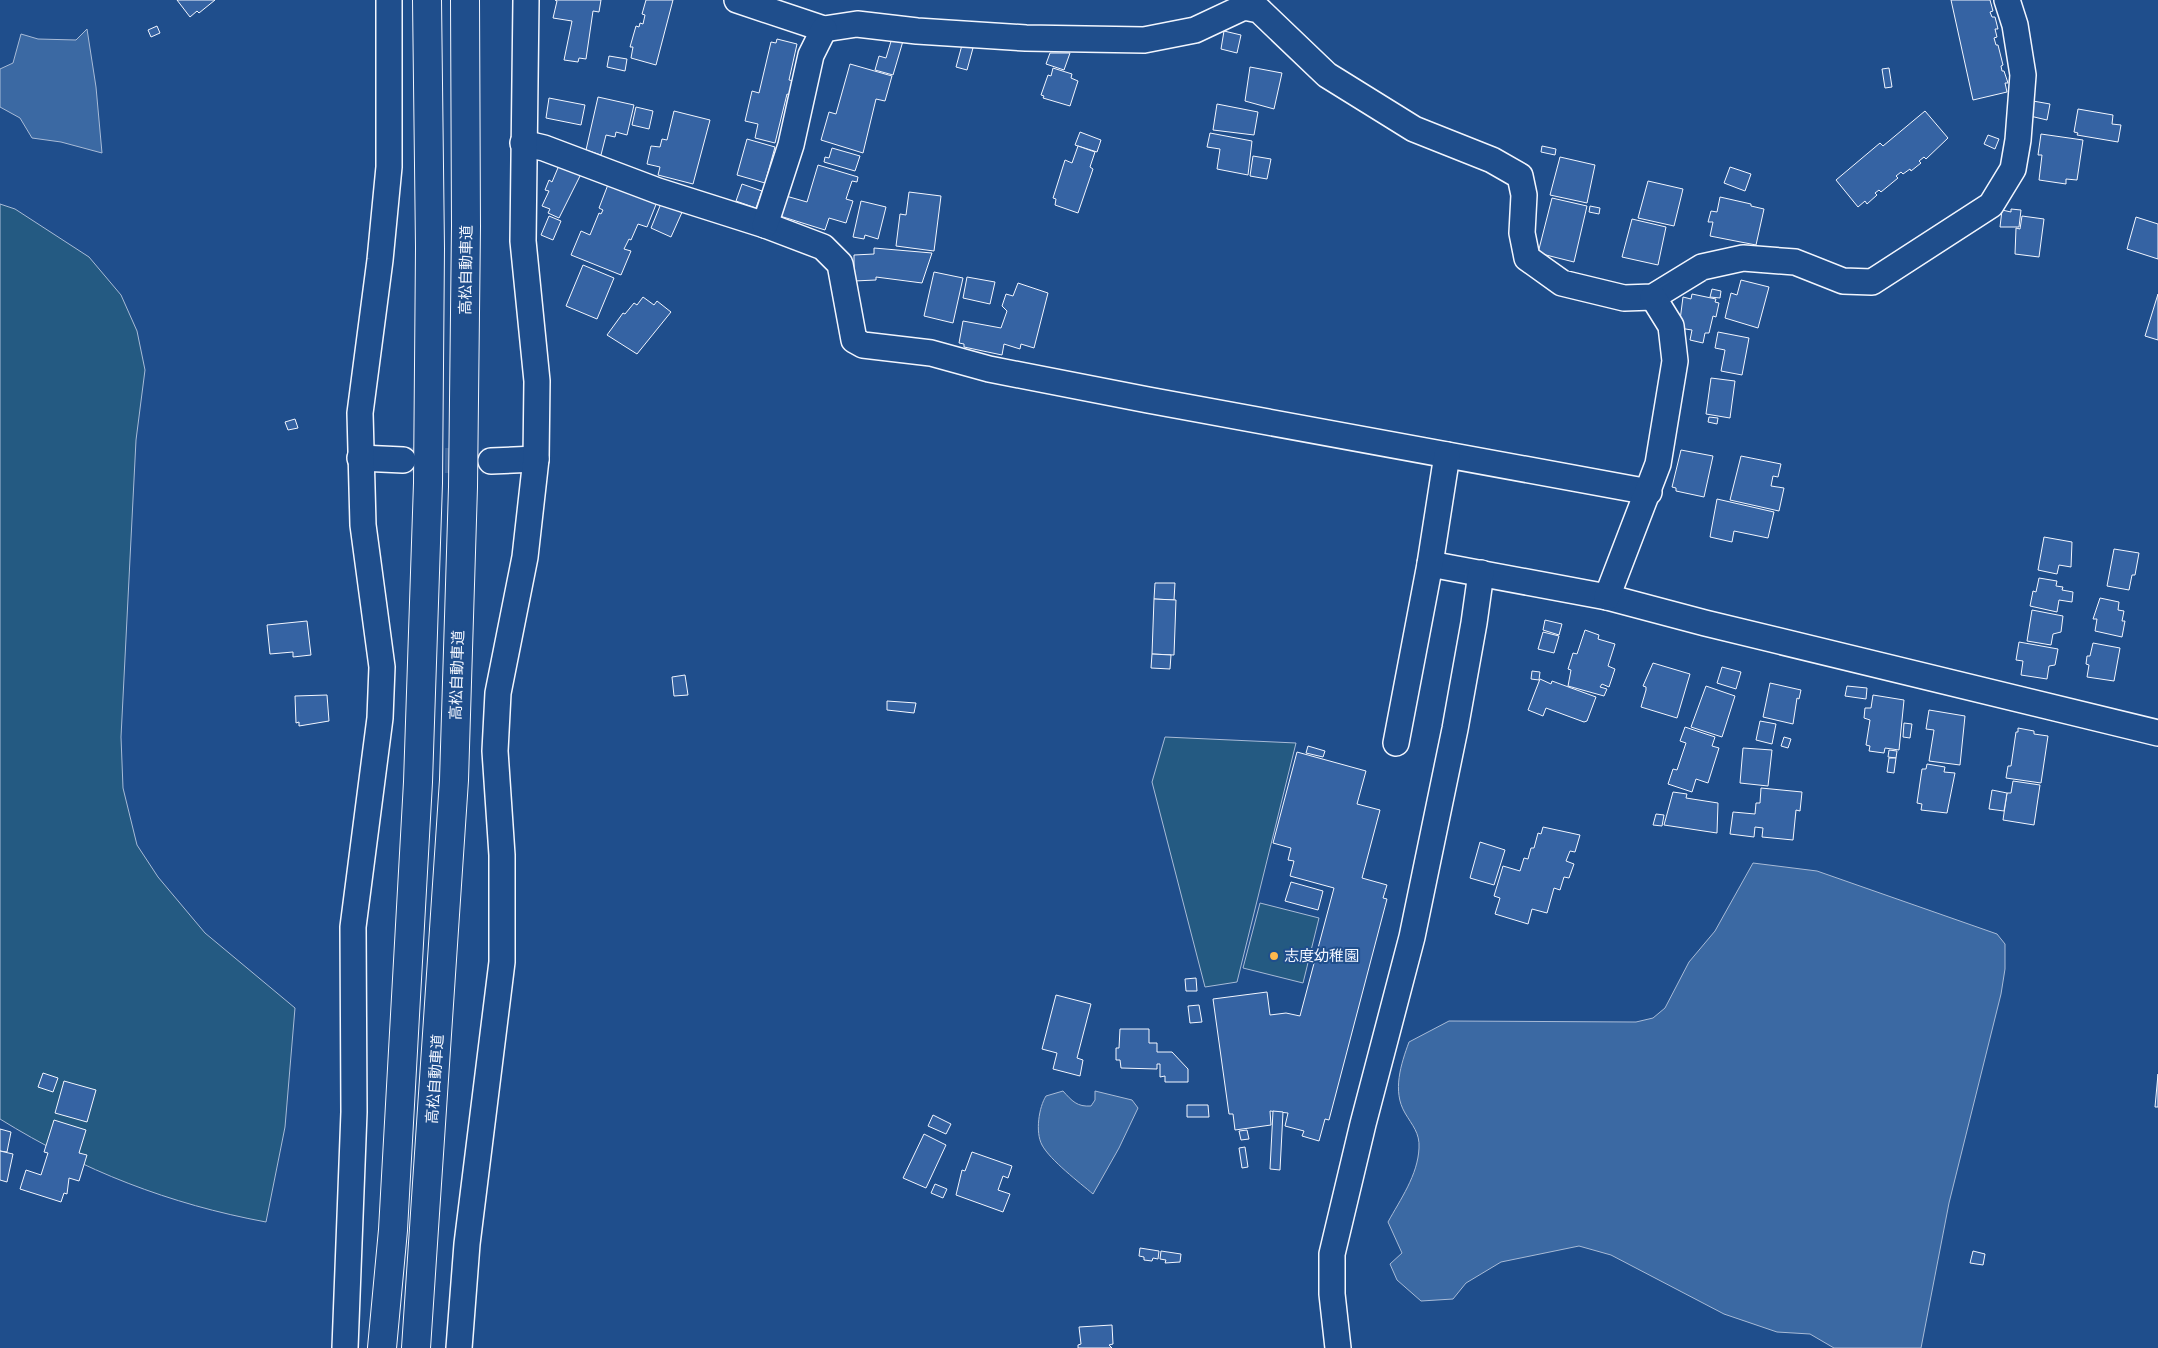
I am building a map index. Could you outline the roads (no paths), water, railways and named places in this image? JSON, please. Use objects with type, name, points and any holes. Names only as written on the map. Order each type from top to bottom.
[{"type":"highway","points":[[382,1348],[393,1230],[419,772],[428,464],[430,248],[427,0]]},
{"type":"highway","name":"高松自動車道","points":[[416,1348],[423,1267],[454,770],[463,487],[466,226],[465,0]]},
{"type":"street","points":[[345,1348],[354,1112],[353,927],[380,718],[382,667],[363,525],[360,413],[380,260],[389,167],[388,0]]},
{"type":"street","points":[[459,1348],[466,1244],[502,962],[502,855],[495,751],[498,692],[525,557],[536,459],[537,381],[523,241],[526,0]]},
{"type":"street","points":[[737,0],[824,29],[857,24],[917,31],[1016,37],[1144,40],[1195,30],[1244,6],[1259,10],[1327,75],[1414,129],[1492,160],[1520,176],[1524,195],[1522,233],[1527,258],[1562,283],[1624,298],[1653,297],[1702,267],[1743,258],[1795,262],[1843,281],[1872,282],[1991,205],[2013,169],[2018,140],[2023,75],[2015,25],[2007,0]]},
{"type":"street","points":[[765,225],[791,145],[811,55],[824,29]]},
{"type":"street","points":[[523,143],[544,148],[658,191],[765,225],[823,247],[840,264],[854,340],[863,345],[931,353],[999,370],[1447,456],[1649,492]]},
{"type":"street","points":[[1607,597],[1649,492],[1658,464],[1675,361],[1672,326],[1653,297]]},
{"type":"street","points":[[1396,743],[1430,564],[1447,456]]},
{"type":"street","points":[[360,458],[403,460]]},
{"type":"street","points":[[491,461],[536,459]]},
{"type":"street","points":[[1430,564],[1607,597],[1704,623],[2158,733]]},
{"type":"street","points":[[1338,1348],[1332,1294],[1332,1254],[1412,937],[1455,729],[1474,623],[1480,574]]},
{"type":"street","points":[[423,1267],[425,1348]]},
{"type":"tunnel","points":[[408,460],[491,461]]},
{"type":"place","name":"志度幼稚園","points":[[1274,956]]}]
